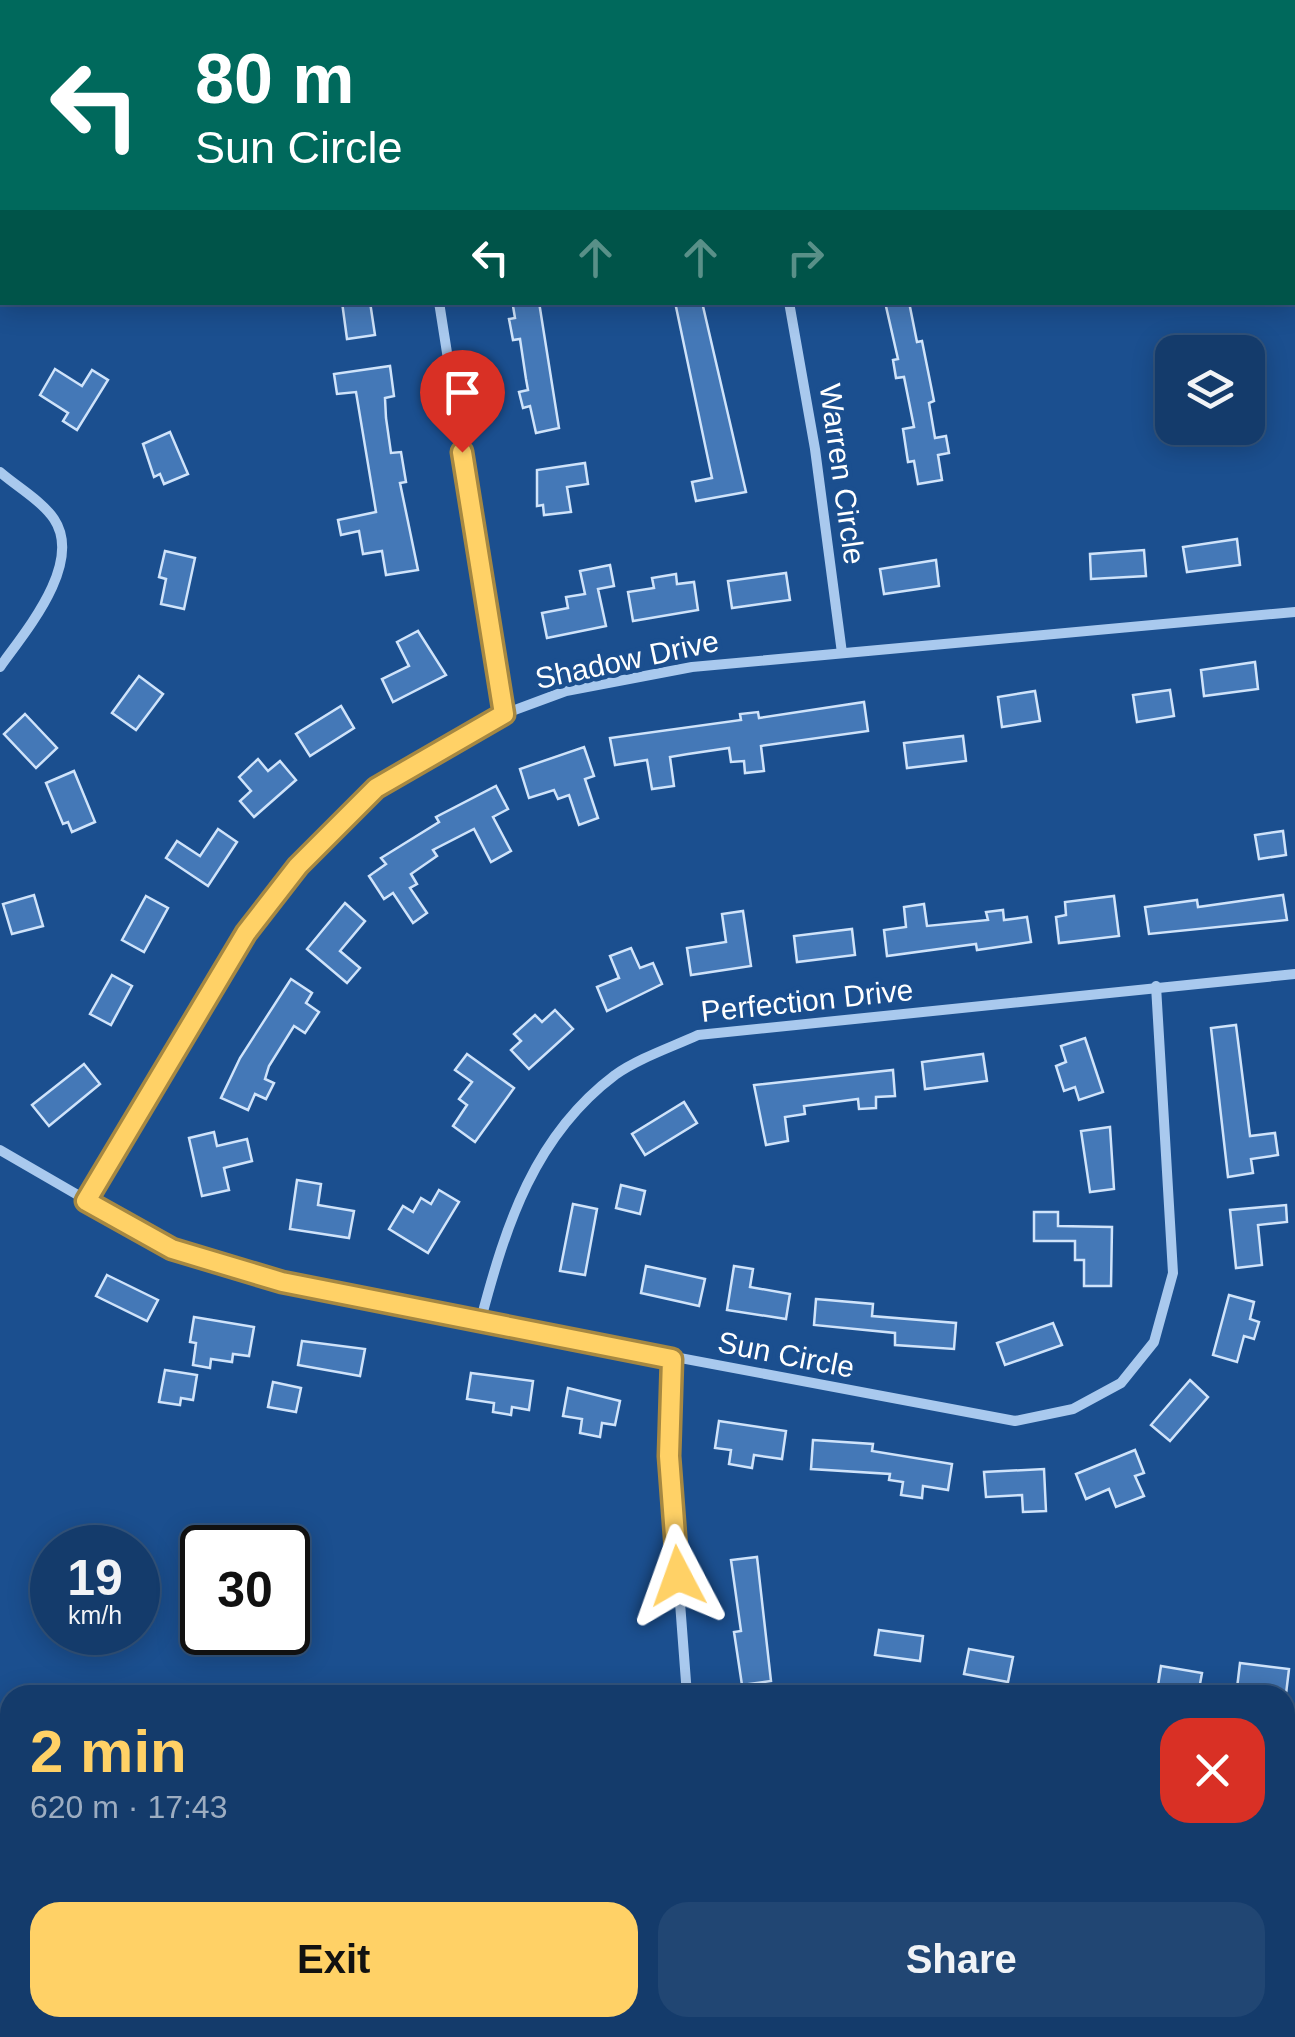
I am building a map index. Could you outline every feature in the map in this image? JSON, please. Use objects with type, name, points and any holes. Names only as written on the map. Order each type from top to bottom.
[{"type":"street","points":[[439,305],[504,714]]},
{"type":"street","name":"Warren Circle","points":[[790,305],[816,449],[842,653]]},
{"type":"street","points":[[0,472],[54,519],[59,535],[56,580],[45,605],[0,666]]},
{"type":"street","name":"Shadow Drive","points":[[86,1201],[246,933],[298,866],[376,788],[504,714],[566,692],[692,667],[1295,612]]},
{"type":"street","name":"Perfection Drive","points":[[481,1319],[501,1244],[527,1177],[568,1116],[618,1073],[698,1035],[1295,974]]},
{"type":"street","name":"Sun Circle","points":[[0,1150],[172,1249],[264,1277],[672,1359],[1016,1421],[1073,1410],[1121,1383],[1154,1342],[1174,1273],[1156,986]]},
{"type":"street","points":[[672,1359],[669,1456],[686,1685]]},
{"type":"building","points":[[342,305],[370,305],[375,335],[347,339]]},
{"type":"building","points":[[539,305],[559,428],[536,433],[530,406],[523,408],[519,392],[528,390],[520,339],[513,340],[509,319],[515,318],[513,306]]},
{"type":"building","points":[[676,305],[703,305],[746,492],[696,501],[692,482],[712,478]]},
{"type":"building","points":[[886,305],[910,305],[917,342],[922,341],[934,401],[929,403],[935,438],[946,436],[949,453],[938,455],[942,480],[918,484],[914,461],[908,462],[903,429],[914,427],[904,377],[896,378],[893,360],[898,359]]},
{"type":"building","points":[[390,366],[394,396],[385,398],[386,418],[391,453],[401,452],[406,482],[400,483],[418,570],[386,575],[382,551],[363,554],[359,531],[341,535],[338,520],[376,512],[356,392],[337,394],[334,374]]},
{"type":"building","points":[[55,369],[82,386],[92,370],[108,380],[77,430],[63,421],[68,413],[40,395]]},
{"type":"building","points":[[170,432],[188,474],[164,484],[160,474],[154,477],[143,444]]},
{"type":"building","points":[[585,463],[588,484],[567,487],[571,512],[544,515],[543,505],[537,506],[537,470]]},
{"type":"building","points":[[1237,539],[1240,565],[1187,572],[1183,547]]},
{"type":"building","points":[[1144,550],[1146,576],[1091,579],[1090,554]]},
{"type":"building","points":[[165,551],[195,558],[184,609],[161,604],[166,579],[159,577]]},
{"type":"building","points":[[936,560],[939,586],[884,594],[880,569]]},
{"type":"building","points":[[610,565],[614,586],[598,589],[606,626],[547,638],[542,613],[568,608],[566,597],[585,594],[580,571]]},
{"type":"building","points":[[786,573],[790,600],[732,608],[728,581]]},
{"type":"building","points":[[676,574],[677,584],[694,582],[698,610],[633,621],[628,592],[654,588],[652,578]]},
{"type":"building","points":[[418,631],[446,675],[393,702],[382,679],[409,666],[397,642]]},
{"type":"building","points":[[1255,662],[1258,689],[1204,696],[1201,670]]},
{"type":"building","points":[[139,676],[163,694],[136,730],[112,713]]},
{"type":"building","points":[[1170,690],[1174,716],[1137,722],[1133,695]]},
{"type":"building","points":[[1035,691],[1040,721],[1002,727],[998,697]]},
{"type":"building","points":[[864,702],[868,731],[761,746],[764,771],[745,773],[744,761],[731,762],[729,748],[688,754],[670,757],[674,786],[652,789],[647,760],[615,765],[610,738],[741,720],[740,714],[758,712],[759,718]]},
{"type":"building","points":[[341,706],[354,728],[310,756],[296,734]]},
{"type":"building","points":[[25,714],[57,748],[36,768],[4,734]]},
{"type":"building","points":[[963,736],[966,761],[907,768],[904,743]]},
{"type":"building","points":[[584,747],[594,776],[585,779],[598,818],[579,825],[569,795],[558,799],[554,790],[529,798],[520,769]]},
{"type":"building","points":[[258,759],[268,771],[280,761],[296,780],[254,817],[240,801],[251,791],[239,777]]},
{"type":"building","points":[[74,771],[95,822],[72,832],[68,822],[63,824],[46,783]]},
{"type":"building","points":[[496,786],[508,809],[493,817],[511,851],[491,862],[474,829],[433,850],[437,856],[411,874],[417,884],[410,888],[427,913],[413,923],[393,893],[384,899],[369,876],[386,864],[381,858],[439,822],[436,817]]},
{"type":"building","points":[[218,829],[237,842],[208,886],[166,858],[177,841],[200,856]]},
{"type":"building","points":[[1283,831],[1286,855],[1259,859],[1255,835]]},
{"type":"building","points":[[34,895],[43,926],[12,934],[3,904]]},
{"type":"building","points":[[1283,895],[1287,920],[1149,934],[1145,907],[1197,900],[1198,907]]},
{"type":"building","points":[[146,896],[168,908],[144,952],[122,940]]},
{"type":"building","points":[[1114,896],[1119,936],[1059,943],[1056,917],[1066,915],[1065,902]]},
{"type":"building","points":[[345,903],[365,921],[340,951],[360,968],[347,983],[307,949]]},
{"type":"building","points":[[924,904],[927,926],[988,920],[986,912],[1003,910],[1004,920],[1027,917],[1031,942],[977,950],[976,944],[887,956],[884,930],[906,927],[904,907]]},
{"type":"building","points":[[743,911],[751,966],[691,975],[687,948],[726,942],[722,914]]},
{"type":"building","points":[[852,929],[855,955],[797,962],[794,936]]},
{"type":"building","points":[[631,948],[640,968],[653,963],[662,984],[607,1011],[597,987],[619,978],[610,956]]},
{"type":"building","points":[[112,975],[132,986],[111,1025],[90,1014]]},
{"type":"building","points":[[291,979],[312,993],[306,1003],[319,1012],[305,1033],[294,1026],[269,1066],[265,1079],[274,1083],[266,1099],[255,1094],[248,1110],[221,1098],[240,1058]]},
{"type":"building","points":[[555,1010],[573,1029],[529,1069],[511,1050],[521,1041],[514,1034],[535,1015],[542,1022]]},
{"type":"building","points":[[1236,1025],[1250,1136],[1275,1133],[1278,1155],[1251,1159],[1253,1173],[1228,1177],[1211,1028]]},
{"type":"building","points":[[1085,1038],[1103,1092],[1079,1100],[1075,1087],[1064,1091],[1056,1066],[1066,1062],[1061,1046]]},
{"type":"building","points":[[467,1054],[514,1088],[475,1142],[453,1126],[467,1105],[459,1099],[472,1082],[455,1070]]},
{"type":"building","points":[[983,1054],[987,1081],[925,1089],[922,1062]]},
{"type":"building","points":[[84,1064],[100,1084],[49,1126],[32,1105]]},
{"type":"building","points":[[893,1070],[895,1096],[876,1097],[876,1108],[859,1109],[858,1099],[804,1106],[805,1114],[785,1117],[788,1141],[766,1145],[754,1085]]},
{"type":"building","points":[[684,1102],[697,1123],[645,1155],[632,1134]]},
{"type":"building","points":[[1110,1127],[1114,1189],[1090,1192],[1081,1131]]},
{"type":"building","points":[[214,1132],[217,1146],[247,1139],[252,1161],[224,1168],[229,1190],[202,1196],[189,1138]]},
{"type":"building","points":[[297,1180],[321,1184],[318,1205],[354,1211],[349,1238],[290,1229]]},
{"type":"building","points":[[621,1185],[645,1191],[640,1214],[616,1208]]},
{"type":"building","points":[[439,1190],[459,1202],[428,1253],[389,1229],[403,1206],[413,1212],[421,1198],[431,1204]]},
{"type":"building","points":[[573,1204],[597,1209],[585,1275],[560,1271]]},
{"type":"building","points":[[1286,1205],[1287,1222],[1258,1225],[1262,1265],[1236,1268],[1230,1210]]},
{"type":"building","points":[[1034,1212],[1058,1212],[1058,1226],[1112,1227],[1111,1286],[1084,1286],[1084,1260],[1075,1260],[1075,1241],[1034,1241]]},
{"type":"building","points":[[646,1266],[705,1279],[699,1306],[641,1293]]},
{"type":"building","points":[[734,1266],[753,1269],[750,1287],[790,1294],[786,1319],[727,1310]]},
{"type":"building","points":[[107,1275],[158,1300],[147,1321],[96,1296]]},
{"type":"building","points":[[1229,1295],[1254,1302],[1250,1319],[1259,1322],[1254,1339],[1244,1336],[1237,1362],[1213,1355]]},
{"type":"building","points":[[816,1299],[873,1304],[872,1316],[956,1323],[954,1349],[895,1345],[895,1333],[814,1325]]},
{"type":"building","points":[[194,1317],[254,1327],[249,1356],[233,1354],[232,1362],[211,1359],[210,1368],[193,1365],[196,1343],[190,1342]]},
{"type":"building","points":[[1053,1323],[1062,1345],[1005,1365],[997,1343]]},
{"type":"building","points":[[302,1341],[365,1349],[360,1376],[298,1365]]},
{"type":"building","points":[[165,1370],[197,1375],[193,1400],[181,1398],[180,1405],[159,1402]]},
{"type":"building","points":[[471,1373],[533,1381],[529,1410],[512,1407],[511,1415],[493,1412],[494,1403],[467,1399]]},
{"type":"building","points":[[1190,1380],[1208,1397],[1170,1441],[1151,1425]]},
{"type":"building","points":[[273,1382],[301,1388],[296,1412],[268,1407]]},
{"type":"building","points":[[568,1388],[620,1401],[615,1425],[602,1423],[600,1437],[580,1433],[582,1419],[563,1416]]},
{"type":"building","points":[[719,1421],[786,1431],[782,1459],[754,1455],[752,1468],[729,1464],[731,1450],[715,1448]]},
{"type":"building","points":[[813,1440],[873,1444],[872,1451],[952,1464],[948,1490],[923,1486],[922,1498],[901,1495],[903,1482],[889,1480],[890,1474],[811,1469]]},
{"type":"building","points":[[1135,1450],[1144,1473],[1135,1476],[1144,1496],[1116,1507],[1109,1489],[1086,1499],[1076,1474]]},
{"type":"building","points":[[1044,1469],[1046,1511],[1023,1512],[1022,1495],[986,1497],[984,1472]]},
{"type":"building","points":[[757,1557],[771,1681],[742,1685],[734,1632],[741,1631],[731,1560]]},
{"type":"building","points":[[879,1630],[923,1636],[920,1661],[875,1655]]},
{"type":"building","points":[[969,1649],[1013,1657],[1008,1682],[964,1674]]},
{"type":"building","points":[[1240,1663],[1289,1669],[1287,1685],[1237,1685]]},
{"type":"building","points":[[1161,1666],[1202,1673],[1200,1685],[1158,1685]]},
{"type":"route","points":[[462,452],[504,714],[376,788],[298,866],[246,933],[86,1201],[172,1249],[282,1282],[672,1359],[669,1456],[678,1576]]}]
